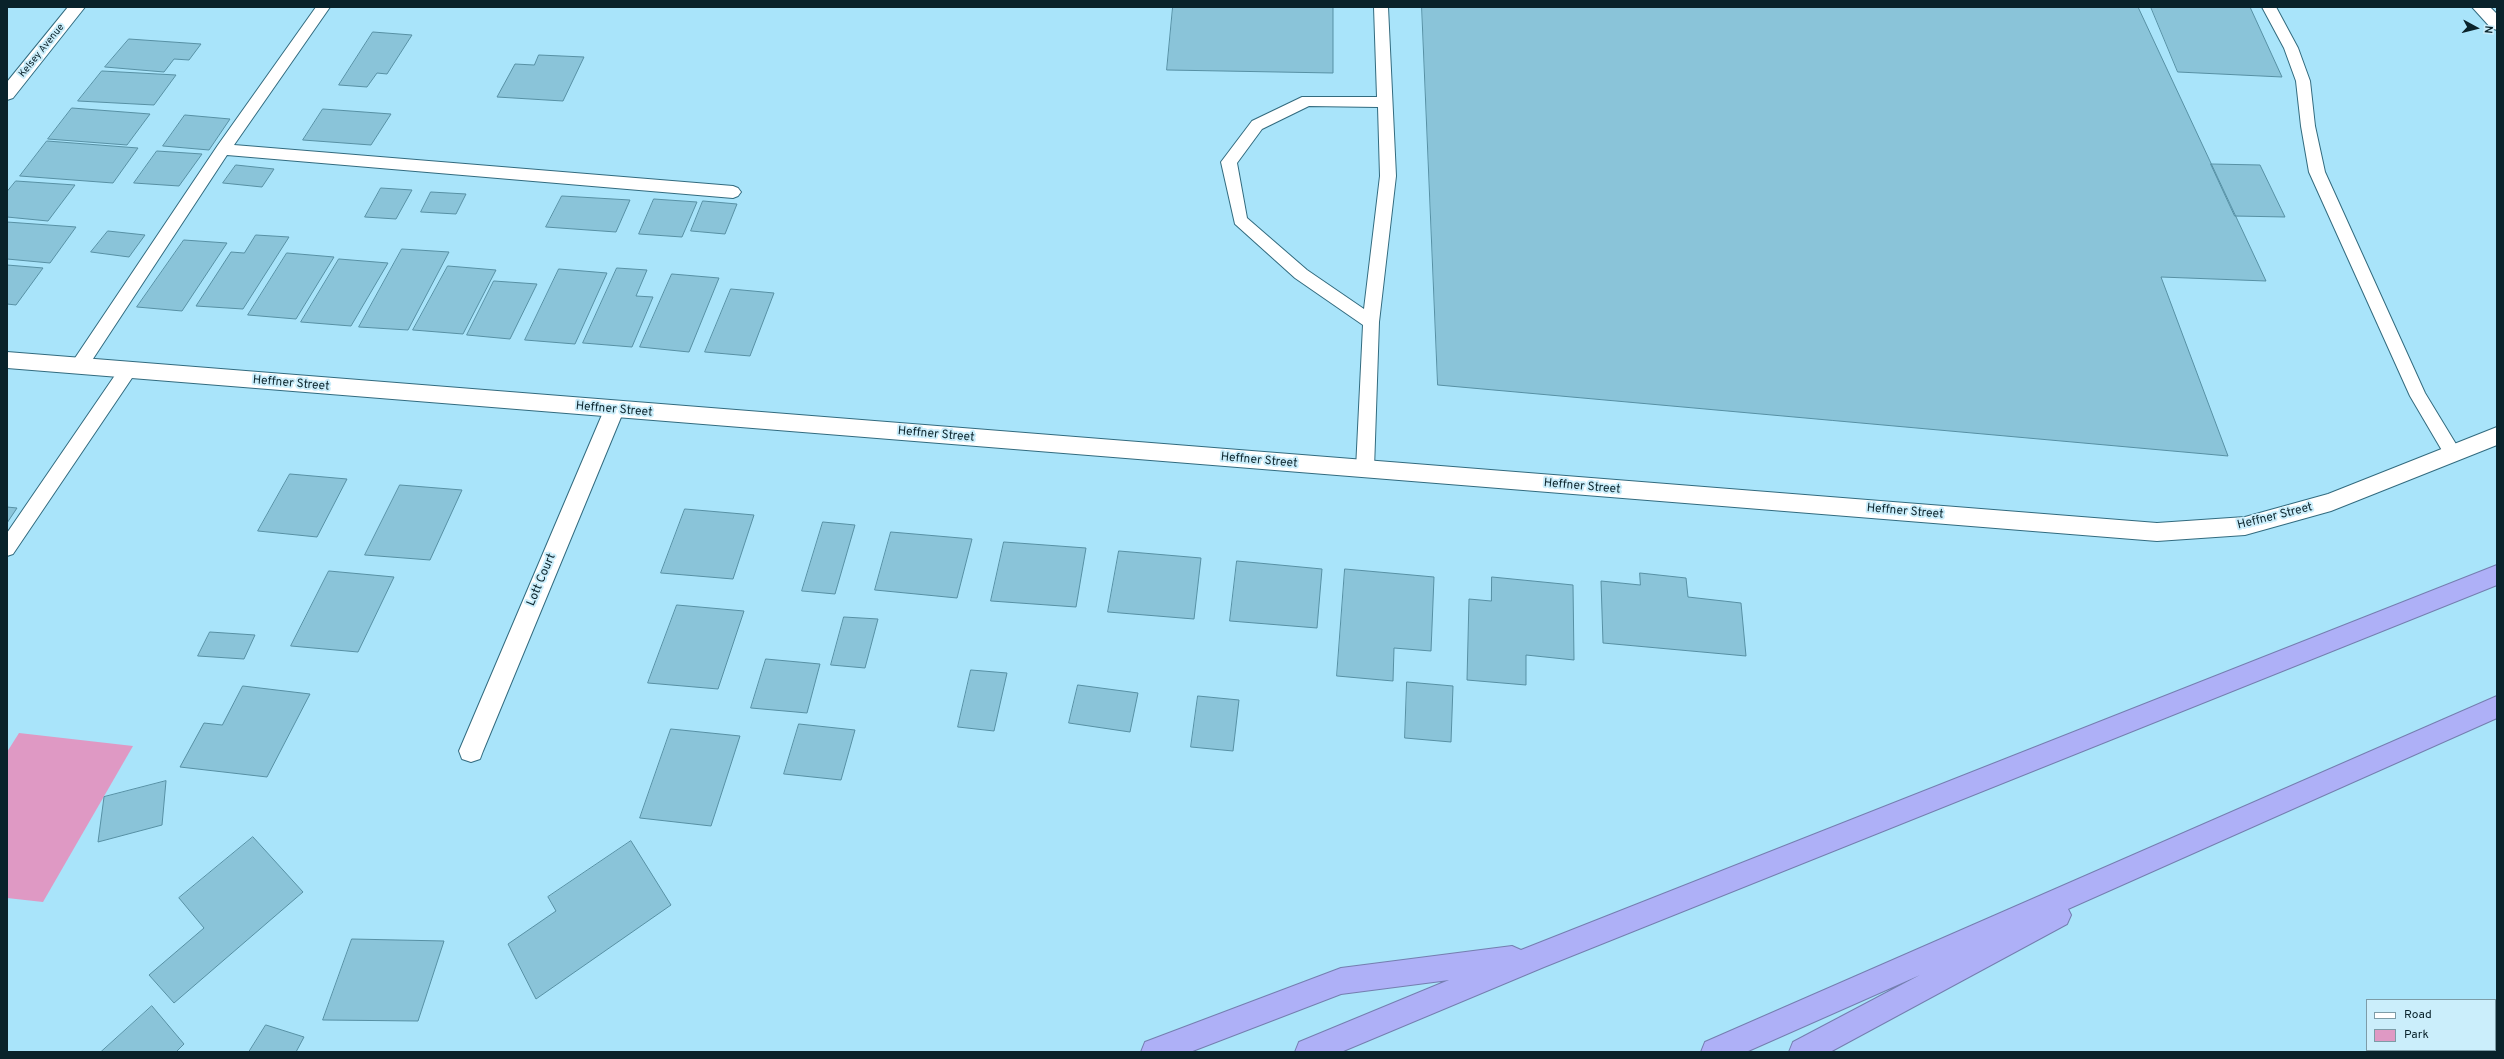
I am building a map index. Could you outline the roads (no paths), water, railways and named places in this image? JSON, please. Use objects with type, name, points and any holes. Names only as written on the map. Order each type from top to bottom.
[{"type":"highway","points":[[1309,1052],[1541,955],[2497,574]]},
{"type":"highway","points":[[1715,1052],[2497,707]]},
{"type":"highway","points":[[1803,1052],[2204,837]]},
{"type":"highway","points":[[1155,1052],[1341,981],[1541,955]]},
{"type":"street","name":"Kelsey Avenue","points":[[7,94],[77,7]]},
{"type":"street","points":[[2480,7],[2497,24]]},
{"type":"street","name":"Heffner Street","points":[[7,360],[614,410],[2157,532],[2245,526],[2331,502],[2497,436]]},
{"type":"street","name":"Lott Court","points":[[471,751],[614,410]]},
{"type":"lane","points":[[80,366],[223,149],[323,7]]},
{"type":"lane","points":[[1365,469],[1371,322],[1388,176],[1381,7]]},
{"type":"lane","points":[[2269,7],[2291,48],[2304,81],[2308,126],[2317,172],[2418,396],[2453,454]]},
{"type":"lane","points":[[1371,322],[1301,274],[1240,220],[1229,162],[1257,125],[1307,101],[1384,102]]},
{"type":"lane","points":[[223,149],[733,192]]},
{"type":"lane","points":[[7,548],[128,370]]}]
